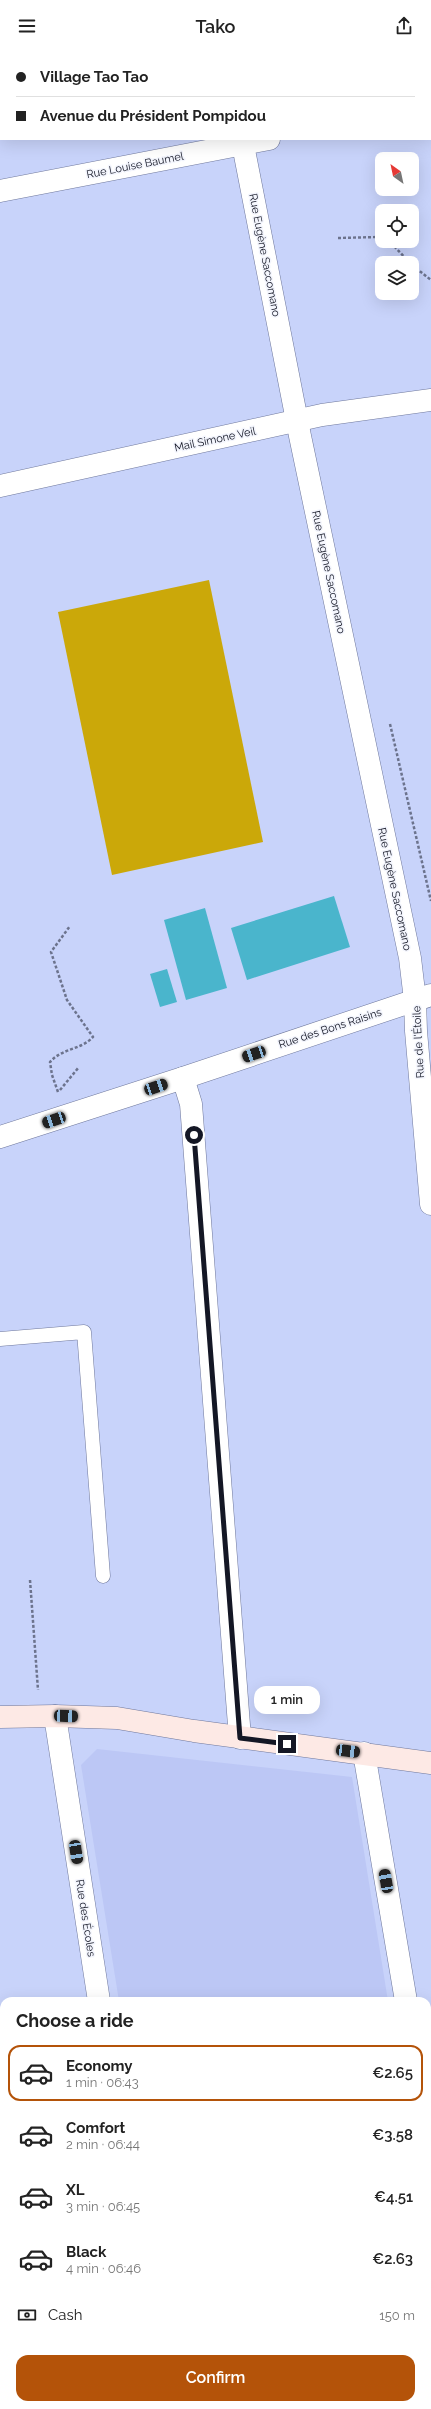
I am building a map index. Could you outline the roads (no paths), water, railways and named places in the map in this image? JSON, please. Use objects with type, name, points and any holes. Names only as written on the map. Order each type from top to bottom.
[{"type":"street","name":"Rue Louise Baumel","points":[[0,191],[242,142],[260,140]]},
{"type":"street","name":"Rue Eugène Saccomano","points":[[242,142],[297,421],[409,952],[423,997]]},
{"type":"street","name":"Mail Simone Veil","points":[[0,486],[322,415],[431,400]]},
{"type":"street","name":"Rue des Bons Raisins","points":[[1,1135],[183,1078],[423,997]]},
{"type":"street","name":"Rue de l'Étoile","points":[[423,997],[416,1031],[431,1204]]},
{"type":"street","points":[[183,1078],[191,1104],[240,1738]]},
{"type":"street","points":[[0,1717],[55,1716],[117,1718],[240,1738],[364,1753],[431,1763]]},
{"type":"street","name":"Rue des Écoles","points":[[55,1716],[98,1997]]},
{"type":"street","points":[[364,1753],[405,1997]]},
{"type":"lane","points":[[0,1339],[84,1332],[103,1576]]}]
